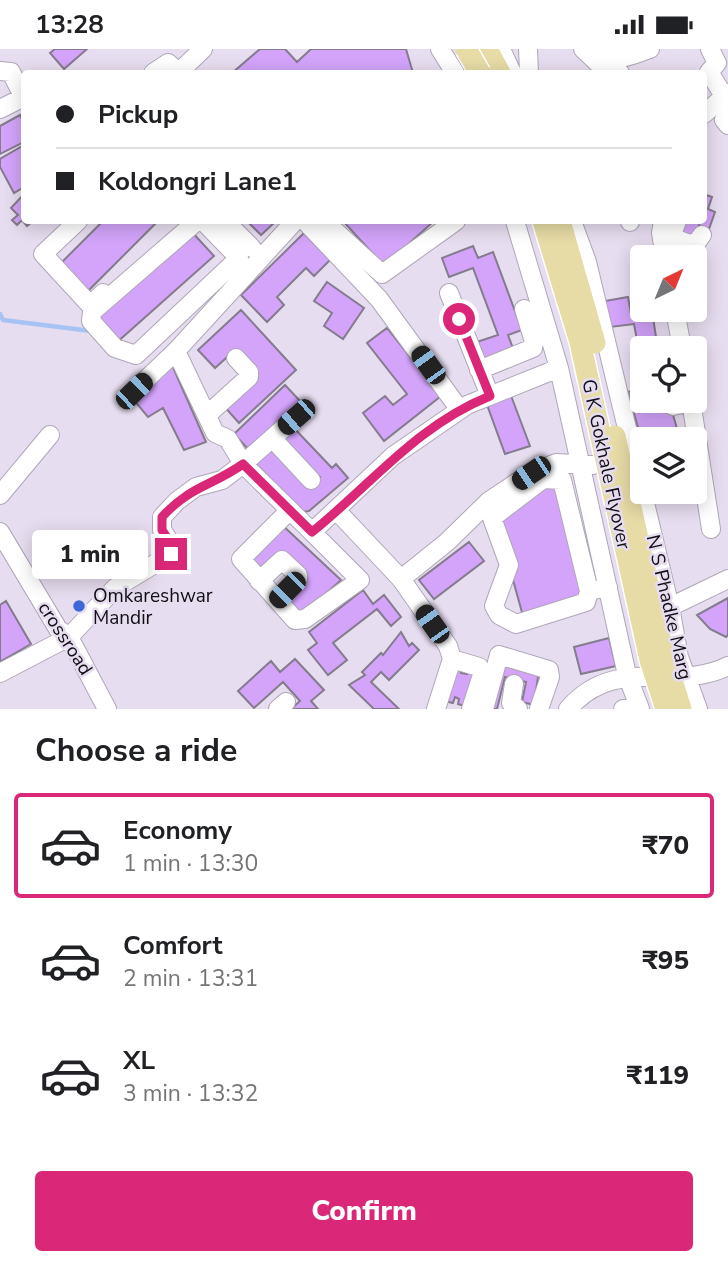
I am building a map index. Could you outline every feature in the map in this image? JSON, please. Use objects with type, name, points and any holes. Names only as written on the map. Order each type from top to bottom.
[{"type":"main road","points":[[467,49],[478,70]]},
{"type":"main road","name":"G K Gokhale Flyover","points":[[544,224],[580,342],[650,660],[666,709]]},
{"type":"main road","name":"G K Gokhale Flyover","points":[[561,224],[571,250],[594,341],[664,655],[681,709]]},
{"type":"street","points":[[185,70],[203,49]]},
{"type":"street","points":[[440,49],[454,70]]},
{"type":"street","points":[[457,70],[467,49]]},
{"type":"street","points":[[528,49],[528,70]]},
{"type":"street","points":[[583,49],[603,68],[626,68],[648,49]]},
{"type":"street","points":[[598,49],[626,68]]},
{"type":"street","points":[[707,111],[726,94],[709,74],[717,63],[710,49]]},
{"type":"street","points":[[499,55],[510,70]]},
{"type":"street","points":[[158,70],[168,63],[182,70]]},
{"type":"street","points":[[0,71],[11,72],[21,91]]},
{"type":"street","points":[[0,109],[21,98]]},
{"type":"street","points":[[728,114],[724,120],[728,125]]},
{"type":"street","points":[[75,224],[43,254],[90,305],[176,224]]},
{"type":"street","points":[[194,224],[92,313],[91,321],[115,348],[136,355],[279,224]]},
{"type":"street","points":[[207,224],[245,253]]},
{"type":"street","points":[[227,224],[245,253]]},
{"type":"street","points":[[134,391],[176,351],[292,224]]},
{"type":"street","points":[[308,224],[379,299],[460,410]]},
{"type":"street","points":[[327,224],[382,274],[452,224]]},
{"type":"street","points":[[516,224],[559,368],[594,514],[627,675],[640,709]]},
{"type":"street","name":"N S Phadke Marg","points":[[573,224],[587,262],[630,440]]},
{"type":"street","points":[[668,228],[689,244],[697,242],[702,235]]},
{"type":"street","points":[[449,293],[490,396]]},
{"type":"street","points":[[480,370],[533,348],[534,342],[524,310]]},
{"type":"street","points":[[176,351],[215,433],[228,439],[243,464],[359,576],[360,582],[300,620],[295,620],[242,563],[242,556],[290,510]]},
{"type":"street","points":[[207,415],[249,377],[249,372],[236,358]]},
{"type":"street","points":[[312,532],[337,512],[393,456],[460,410],[559,368]]},
{"type":"street","points":[[693,413],[711,529]]},
{"type":"street","points":[[0,673],[69,637],[115,587],[171,554],[173,547],[162,530],[162,517],[177,501],[197,487],[222,479],[243,464],[296,417]]},
{"type":"street","points":[[0,495],[50,435]]},
{"type":"street","points":[[272,438],[311,479]]},
{"type":"street","points":[[401,579],[447,542],[489,501],[531,473],[556,463],[582,466],[630,461]]},
{"type":"street","points":[[558,478],[566,485],[589,591],[586,603],[516,624],[499,615],[494,606],[509,565],[492,518],[533,485],[543,479],[558,478]]},
{"type":"street","name":"N S Phadke Marg","points":[[645,504],[684,677],[698,709]]},
{"type":"street","points":[[337,512],[401,579],[448,646],[452,659],[436,709]]},
{"type":"street","points":[[573,518],[594,514]]},
{"type":"street","name":"crossroad","points":[[0,532],[58,629],[69,637],[107,709]]},
{"type":"street","points":[[259,582],[282,560],[298,575],[298,579],[277,600]]},
{"type":"street","points":[[670,607],[728,579]]},
{"type":"street","points":[[589,591],[608,587]]},
{"type":"street","points":[[484,709],[495,657],[499,655],[549,670],[550,677],[539,709]]},
{"type":"street","points":[[452,659],[479,667],[482,675],[471,709]]},
{"type":"street","points":[[568,709],[589,701],[627,675],[684,677],[717,672],[728,666]]},
{"type":"street","points":[[514,684],[511,703],[518,709]]},
{"type":"building","points":[[55,49],[87,49],[64,69],[50,53]]},
{"type":"building","points":[[260,49],[285,49],[297,62],[311,49],[406,49],[412,70],[236,70]]},
{"type":"building","points":[[20,115],[21,117],[21,144],[0,154],[0,126]]},
{"type":"building","points":[[21,147],[21,189],[14,193],[0,167],[0,159]]},
{"type":"building","points":[[707,195],[712,197],[708,209],[715,212],[709,229],[699,225],[694,240],[676,234],[680,224],[707,224]]},
{"type":"building","points":[[21,197],[21,221],[17,225],[12,220],[18,215],[11,208]]},
{"type":"building","points":[[100,224],[155,224],[87,292],[59,265]]},
{"type":"building","points":[[250,224],[273,224],[261,235]]},
{"type":"building","points":[[346,224],[431,224],[384,266]]},
{"type":"building","points":[[191,231],[214,256],[115,344],[92,319]]},
{"type":"building","points":[[304,233],[330,260],[314,276],[306,268],[277,297],[284,305],[267,322],[241,295]]},
{"type":"building","points":[[473,246],[478,258],[493,252],[522,330],[508,335],[514,351],[481,363],[474,343],[498,335],[473,268],[449,277],[442,258]]},
{"type":"building","points":[[327,282],[364,308],[343,339],[324,326],[332,313],[314,301]]},
{"type":"building","points":[[628,297],[630,322],[654,322],[656,336],[636,336],[634,324],[610,327],[605,301]]},
{"type":"building","points":[[241,310],[296,370],[239,423],[223,405],[257,373],[235,350],[215,368],[198,350]]},
{"type":"building","points":[[387,328],[441,396],[384,441],[363,413],[385,396],[393,405],[407,394],[367,343]]},
{"type":"building","points":[[172,365],[206,442],[184,450],[163,408],[148,417],[133,399]]},
{"type":"building","points":[[285,385],[301,402],[250,451],[234,434]]},
{"type":"building","points":[[510,393],[530,446],[505,454],[486,402]]},
{"type":"building","points":[[634,413],[672,413],[677,427],[638,427]]},
{"type":"building","points":[[292,426],[332,468],[336,464],[348,478],[309,511],[302,512],[255,463],[271,447],[309,487],[320,477],[281,437]]},
{"type":"building","points":[[562,483],[589,596],[523,616],[497,522],[540,487]]},
{"type":"building","points":[[280,523],[341,580],[300,617],[283,597],[306,576],[282,556],[265,574],[246,557]]},
{"type":"building","points":[[469,542],[484,561],[434,599],[419,580]]},
{"type":"building","points":[[363,590],[373,604],[384,595],[401,617],[391,626],[377,609],[333,643],[347,660],[328,675],[308,650],[317,643],[309,632]]},
{"type":"building","points":[[728,598],[726,637],[710,629],[697,615]]},
{"type":"building","points":[[6,601],[31,644],[0,662],[0,605]]},
{"type":"building","points":[[401,632],[409,646],[412,643],[419,650],[389,680],[381,672],[371,682],[399,709],[374,709],[349,685],[365,675],[362,672],[381,653],[383,655]]},
{"type":"building","points":[[609,638],[616,666],[581,674],[574,647]]},
{"type":"building","points":[[499,658],[539,670],[534,705],[522,702],[526,682],[505,677],[497,709],[488,709]]},
{"type":"building","points":[[295,659],[324,690],[311,701],[318,709],[291,709],[300,701],[283,682],[254,708],[238,691],[271,661],[280,672]]},
{"type":"building","points":[[454,664],[463,666],[461,673],[467,674],[468,668],[477,670],[468,707],[458,704],[459,699],[455,697],[453,703],[444,701]]},
{"type":"waterway","points":[[0,314],[3,320],[91,331]]},
{"type":"place","name":"Omkareshwar Mandir","points":[[79,606]]},
{"type":"route","points":[[171,554],[173,547],[162,530],[162,517],[177,501],[197,487],[222,479],[243,464],[312,532],[337,512],[393,456],[467,405],[490,396],[459,319]]}]
